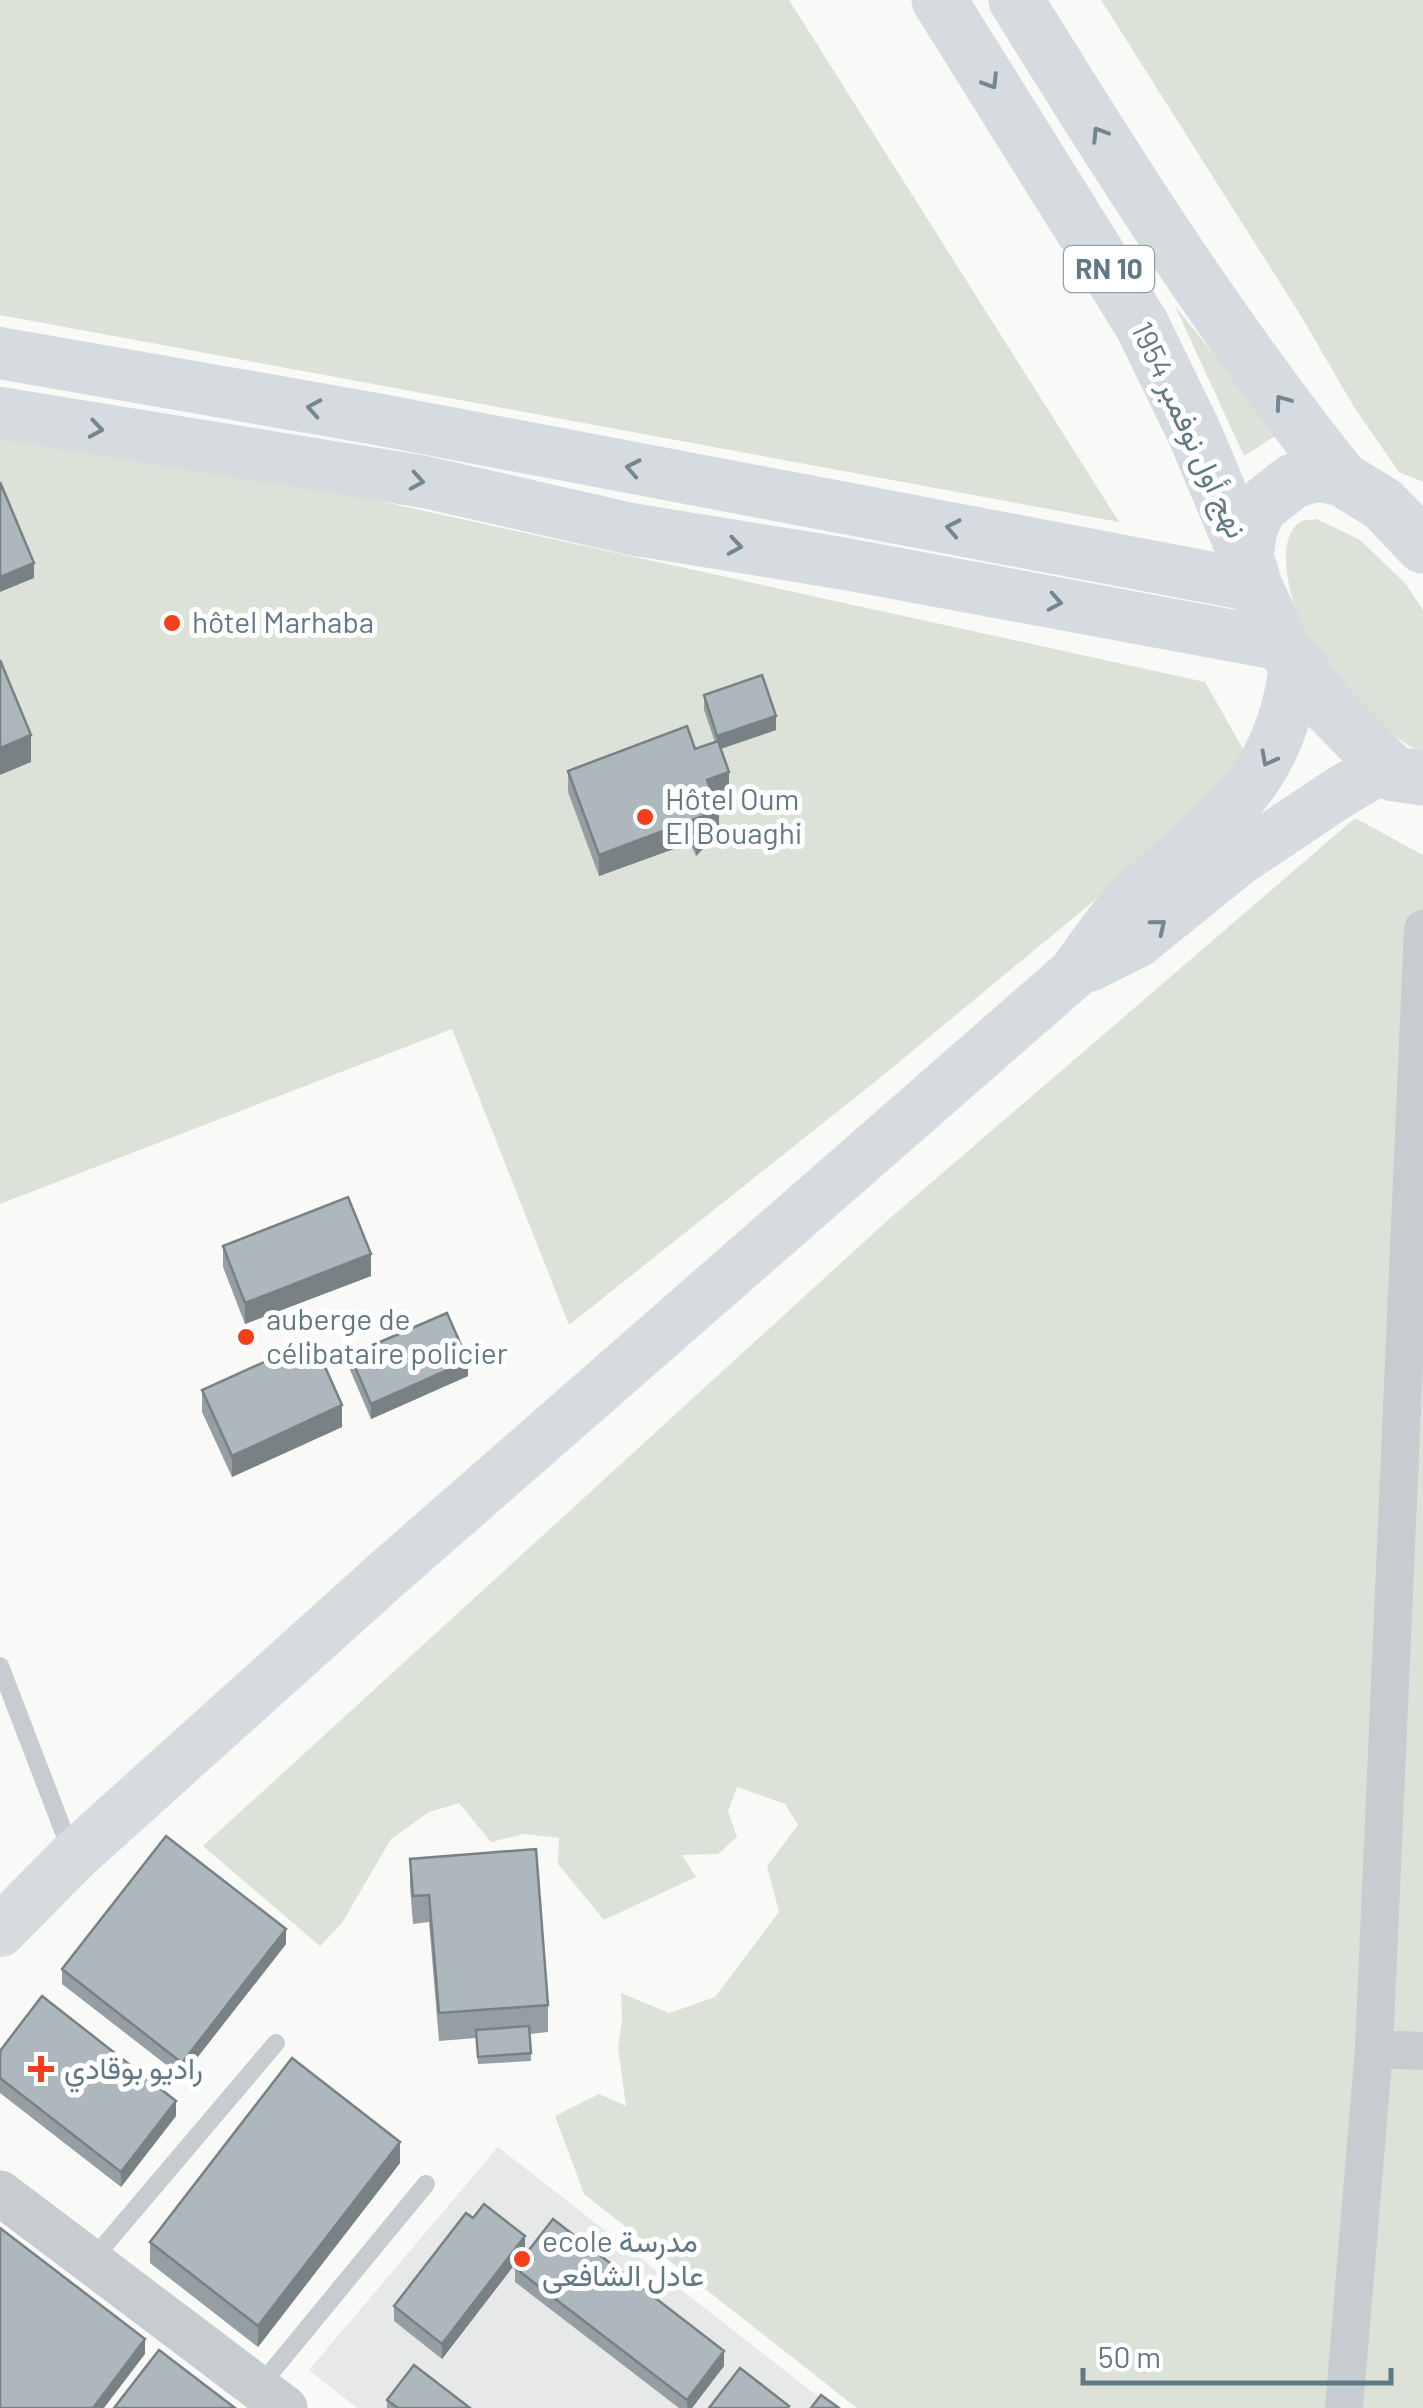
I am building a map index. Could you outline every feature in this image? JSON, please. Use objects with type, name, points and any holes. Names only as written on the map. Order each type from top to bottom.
[{"type":"main road","name":"نهج أول نوفمبر 1954","points":[[939,0],[1142,325],[1195,434],[1288,656],[1328,707],[1406,780]]},
{"type":"main road","name":"RN 10","points":[[1016,0],[1148,211],[1288,412],[1383,499]]},
{"type":"main road","points":[[0,354],[1250,571],[1250,528],[1260,507],[1294,482],[1318,474],[1383,499],[1423,546]]},
{"type":"main road","points":[[0,413],[424,482],[631,529],[840,562],[1288,656],[1292,694],[1275,746],[1247,793],[1125,906],[1074,973],[386,1575],[73,1856],[0,1931]]},
{"type":"main road","points":[[1074,973],[1138,942],[1237,861],[1340,792],[1406,780]]},
{"type":"street","points":[[1344,2408],[1374,2049],[1423,929]]},
{"type":"street","points":[[1374,2049],[1423,2051]]},
{"type":"street","points":[[0,2193],[272,2398]]},
{"type":"lane","points":[[0,1666],[73,1856]]},
{"type":"lane","points":[[91,2260],[276,2042]]},
{"type":"lane","points":[[272,2398],[426,2184]]},
{"type":"shaded area","points":[[0,0],[789,0],[1119,522],[0,315]]},
{"type":"shaded area","points":[[1101,0],[1423,0],[1423,482],[1399,472],[1354,407],[1301,316]]},
{"type":"shaded area","points":[[1175,306],[1278,434],[1244,456]]},
{"type":"shaded area","points":[[0,428],[215,465],[1205,682],[1247,756],[1241,779],[881,1077],[569,1325],[452,1029],[0,1204]]},
{"type":"shaded area","points":[[1317,519],[1360,540],[1405,583],[1423,610],[1423,751],[1398,738],[1365,709],[1307,640],[1289,584],[1287,546],[1292,531],[1302,521]]},
{"type":"shaded area","points":[[1355,818],[1423,855],[1423,2408],[857,2408],[584,2194],[555,2116],[599,2094],[626,2106],[618,2047],[621,1993],[669,2013],[715,1997],[779,1912],[767,1866],[798,1825],[785,1804],[737,1787],[728,1811],[737,1837],[718,1854],[682,1855],[696,1877],[604,1920],[558,1864],[559,1838],[524,1834],[491,1842],[459,1803],[429,1812],[391,1839],[342,1923],[320,1946],[203,1846],[888,1220]]},
{"type":"shaded area","name":"ecole مدرسة عادل الشافعى","points":[[498,2147],[820,2398],[812,2408],[357,2408],[309,2370]]},
{"type":"building","points":[[0,482],[34,563],[0,577]]},
{"type":"building","points":[[0,660],[31,735],[0,748]]},
{"type":"building","points":[[762,675],[776,716],[717,736],[704,695]]},
{"type":"building","name":"Hôtel Oum El Bouaghi","points":[[687,726],[695,749],[718,741],[729,772],[707,780],[719,810],[599,855],[568,771]]},
{"type":"building","points":[[719,824],[696,849],[690,835]]},
{"type":"building","points":[[348,1197],[371,1254],[245,1303],[223,1246]]},
{"type":"building","points":[[447,1313],[468,1361],[371,1404],[350,1355]]},
{"type":"building","points":[[313,1340],[342,1405],[232,1456],[202,1390]]},
{"type":"building","points":[[166,1836],[286,1929],[182,2063],[62,1969]]},
{"type":"building","points":[[536,1849],[548,2005],[439,2013],[429,1895],[413,1896],[410,1859]]},
{"type":"building","points":[[42,1996],[176,2101],[121,2172],[0,2078],[0,2051]]},
{"type":"building","points":[[529,2026],[531,2053],[478,2057],[476,2030]]},
{"type":"building","points":[[292,2058],[400,2142],[258,2326],[150,2242]]},
{"type":"building","points":[[484,2204],[525,2236],[442,2344],[394,2306],[466,2213],[473,2218]]},
{"type":"building","points":[[553,2219],[724,2351],[687,2400],[515,2268]]},
{"type":"building","points":[[0,2228],[145,2339],[93,2408],[0,2408]]},
{"type":"building","points":[[159,2350],[235,2408],[114,2408]]},
{"type":"building","points":[[414,2365],[470,2408],[398,2408],[387,2400]]},
{"type":"building","points":[[740,2368],[789,2406],[788,2408],[709,2408]]},
{"type":"building","points":[[821,2395],[839,2408],[811,2408]]},
{"type":"place","name":"hôtel Marhaba","points":[[172,623]]},
{"type":"place","name":"Hôtel Oum El Bouaghi","points":[[645,817]]},
{"type":"place","name":"auberge de célibataire policier","points":[[246,1337]]},
{"type":"place","name":"راديو بوقادي","points":[[41,2069]]},
{"type":"place","name":"ecole مدرسة عادل الشافعى","points":[[522,2259]]}]
